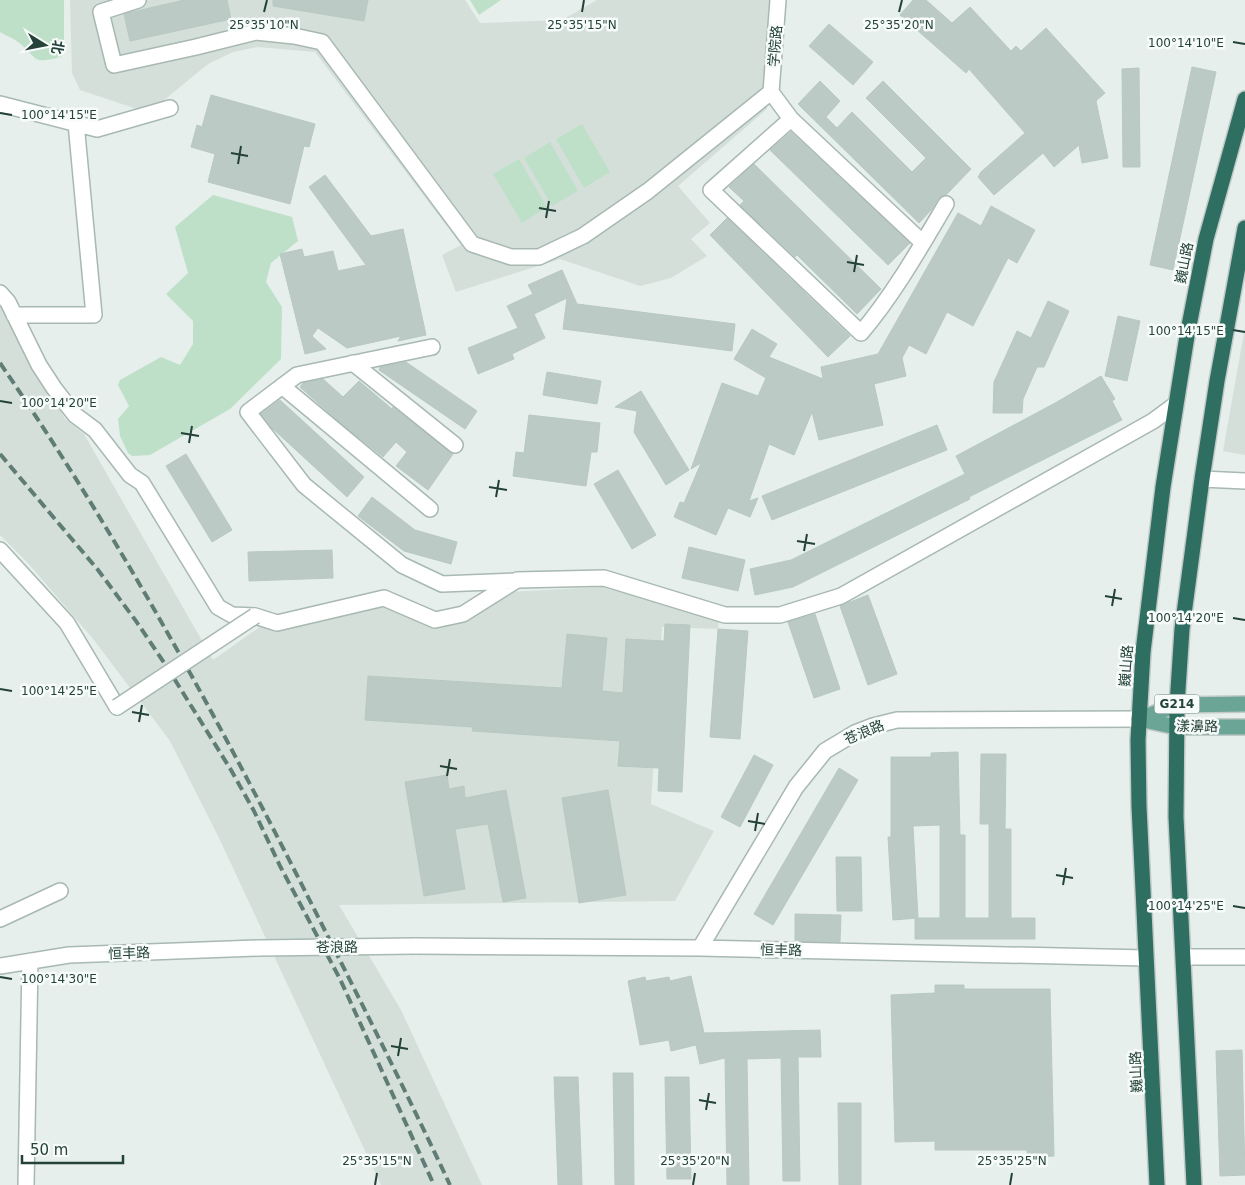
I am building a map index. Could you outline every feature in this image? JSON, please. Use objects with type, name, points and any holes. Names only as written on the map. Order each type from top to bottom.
[{"type":"highway","name":"巍山路","points":[[1157,1185],[1139,815],[1139,719],[1143,652],[1148,598],[1176,404],[1206,238],[1245,102]]},
{"type":"highway","name":"G214","points":[[1194,1185],[1177,825],[1177,705],[1182,629],[1202,479],[1217,381],[1245,228]]},
{"type":"main road","name":"漾濞路","points":[[1139,719],[1177,705],[1245,704]]},
{"type":"main road","name":"漾濞路","points":[[1139,719],[1176,727],[1245,727]]},
{"type":"street","points":[[138,0],[101,12],[114,65],[256,32],[294,36],[322,42],[472,244],[511,257],[539,257],[582,236],[648,191],[771,92],[791,118],[923,243]]},
{"type":"street","name":"学院路","points":[[771,92],[778,0]]},
{"type":"street","points":[[0,104],[97,129],[170,108]]},
{"type":"street","points":[[791,118],[711,190],[861,333],[923,243],[946,204]]},
{"type":"street","points":[[14,315],[94,315],[76,123]]},
{"type":"street","points":[[0,293],[8,302],[39,366],[54,388],[75,415],[95,430],[130,475],[142,483],[218,606],[232,615],[255,616],[277,623],[384,598],[435,620],[463,614],[517,580]]},
{"type":"street","points":[[432,347],[296,375],[248,412],[304,485],[402,565],[442,584],[604,578],[725,615],[780,616],[841,596],[1153,421],[1176,404]]},
{"type":"street","points":[[353,363],[455,445]]},
{"type":"street","points":[[282,386],[430,509]]},
{"type":"street","points":[[1202,479],[1245,481]]},
{"type":"street","points":[[0,550],[67,623],[117,707],[255,616]]},
{"type":"street","name":"苍浪路","points":[[700,948],[796,787],[825,751],[855,733],[896,720],[1139,719]]},
{"type":"street","points":[[0,919],[60,891]]},
{"type":"street","name":"苍浪路","points":[[259,948],[415,946]]},
{"type":"street","name":"恒丰路","points":[[415,946],[700,948],[1146,958]]},
{"type":"street","name":"恒丰路","points":[[0,966],[69,955],[259,948]]},
{"type":"street","points":[[1184,957],[1245,957]]},
{"type":"street","points":[[26,1185],[30,961]]},
{"type":"shaded area","points":[[70,0],[465,0],[480,23],[562,20],[597,0],[769,0],[767,109],[678,186],[710,223],[691,239],[707,256],[671,278],[640,286],[560,259],[456,292],[442,255],[461,245],[315,52],[257,47],[233,52],[208,64],[158,105],[137,109],[80,90],[72,73]]},
{"type":"shaded area","points":[[0,301],[65,419],[84,434],[213,660],[261,626],[381,605],[436,623],[508,592],[602,587],[719,618],[718,629],[662,627],[651,804],[714,831],[675,901],[339,905],[401,1010],[482,1185],[381,1185],[219,838],[170,741],[94,640],[27,562],[0,535]]},
{"type":"shaded area","points":[[1245,327],[1245,455],[1223,451]]},
{"type":"green space","points":[[0,0],[64,0],[64,42],[61,57],[39,60],[16,41],[0,32]]},
{"type":"green space","points":[[470,0],[501,0],[479,15]]},
{"type":"green space","points":[[582,124],[610,172],[584,188],[556,139]]},
{"type":"green space","points":[[550,142],[578,191],[552,206],[524,158]]},
{"type":"green space","points":[[519,159],[547,207],[522,223],[493,174]]},
{"type":"green space","points":[[213,195],[292,217],[298,241],[271,263],[266,282],[282,307],[281,359],[230,409],[150,455],[132,456],[128,453],[120,436],[118,419],[129,406],[118,385],[120,380],[161,357],[180,365],[193,344],[193,321],[166,294],[188,273],[175,227]]},
{"type":"building","points":[[184,0],[227,0],[231,19],[130,41],[124,14]]},
{"type":"building","points":[[273,0],[368,0],[364,21],[273,6]]},
{"type":"building","points":[[913,0],[926,0],[952,23],[970,7],[1011,51],[1016,46],[1021,51],[1046,28],[1105,93],[1096,101],[1108,158],[1082,163],[1079,145],[1054,167],[1043,153],[994,195],[978,177],[981,172],[1025,133],[969,69],[966,73],[900,15]]},
{"type":"building","points":[[829,24],[873,62],[853,85],[809,46]]},
{"type":"building","points":[[1192,67],[1216,72],[1173,270],[1150,265]]},
{"type":"building","points":[[1139,68],[1140,167],[1123,167],[1122,69]]},
{"type":"building","points":[[820,81],[840,101],[826,117],[837,128],[852,112],[912,172],[926,158],[866,98],[883,81],[971,169],[946,195],[938,199],[932,209],[919,223],[798,104]]},
{"type":"building","points":[[211,95],[315,124],[309,147],[304,146],[290,204],[208,182],[215,154],[191,147],[197,125],[202,127]]},
{"type":"building","points":[[791,132],[910,243],[888,265],[770,150]]},
{"type":"building","points":[[754,164],[881,289],[857,314],[797,255],[795,257],[740,205],[744,201],[729,187]]},
{"type":"building","points":[[325,175],[371,236],[403,229],[426,335],[398,341],[401,336],[347,348],[318,328],[312,336],[326,349],[305,354],[280,254],[302,249],[304,257],[333,251],[338,271],[366,265],[309,187]]},
{"type":"building","points":[[991,206],[1035,230],[1017,263],[1008,258],[973,326],[947,312],[926,354],[909,345],[902,358],[906,376],[874,384],[883,425],[819,440],[812,412],[794,455],[769,444],[749,501],[758,498],[750,517],[728,508],[716,535],[674,517],[680,502],[684,503],[701,463],[691,469],[722,383],[758,396],[766,378],[734,359],[752,329],[777,344],[769,357],[823,379],[821,367],[878,354],[958,213],[981,226]]},
{"type":"building","points":[[727,218],[850,336],[828,357],[710,235]]},
{"type":"building","points":[[562,270],[577,304],[735,324],[732,351],[563,329],[567,298],[534,314],[545,338],[512,354],[514,359],[478,374],[468,348],[518,328],[507,306],[533,294],[528,285]]},
{"type":"building","points":[[1048,301],[1069,311],[1044,367],[1037,367],[1023,399],[1022,413],[993,413],[994,382],[1017,331],[1031,338]]},
{"type":"building","points":[[1118,316],[1140,321],[1127,381],[1105,376]]},
{"type":"building","points":[[406,362],[477,411],[465,429],[379,370],[380,367]]},
{"type":"building","points":[[547,372],[601,381],[597,404],[543,395]]},
{"type":"building","points":[[1101,376],[1115,399],[1112,401],[1122,420],[969,497],[970,499],[793,587],[755,595],[750,569],[791,560],[965,474],[956,456],[1057,402]]},
{"type":"building","points":[[323,379],[343,397],[359,381],[392,409],[393,407],[453,454],[428,490],[396,466],[407,452],[396,442],[383,457],[300,387],[303,383]]},
{"type":"building","points":[[641,391],[689,470],[666,485],[634,432],[637,411],[615,407]]},
{"type":"building","points":[[280,400],[364,477],[347,497],[272,428],[261,414]]},
{"type":"building","points":[[529,415],[600,423],[597,452],[591,452],[586,486],[513,476],[516,452],[524,453]]},
{"type":"building","points":[[937,425],[947,450],[772,520],[762,496]]},
{"type":"building","points":[[186,454],[232,530],[212,542],[166,466]]},
{"type":"building","points":[[618,470],[656,535],[632,549],[594,484]]},
{"type":"building","points":[[372,497],[415,530],[457,542],[451,564],[404,551],[358,516]]},
{"type":"building","points":[[689,547],[745,560],[738,591],[682,578]]},
{"type":"building","points":[[332,550],[333,578],[249,581],[248,552]]},
{"type":"building","points":[[868,595],[897,674],[868,685],[840,606]]},
{"type":"building","points":[[815,614],[840,689],[814,698],[788,622]]},
{"type":"building","points":[[665,624],[690,625],[682,792],[658,791],[659,768],[618,766],[620,741],[472,731],[473,727],[365,720],[368,676],[562,688],[567,634],[607,638],[602,691],[623,693],[626,639],[664,641]]},
{"type":"building","points":[[718,629],[748,631],[740,739],[710,737]]},
{"type":"building","points":[[958,752],[960,835],[965,835],[965,918],[989,918],[989,824],[980,824],[981,754],[1006,754],[1005,829],[1011,829],[1011,918],[1035,918],[1035,939],[915,939],[915,918],[893,920],[888,837],[891,837],[891,757],[931,757],[931,753]],"holes":[[[940,825],[940,918],[918,918],[913,826]]]},
{"type":"building","points":[[754,755],[773,765],[740,827],[721,817]]},
{"type":"building","points":[[839,768],[858,780],[773,925],[754,914]]},
{"type":"building","points":[[447,775],[449,789],[464,786],[465,798],[506,790],[526,898],[503,902],[488,824],[455,829],[465,889],[424,896],[405,782]]},
{"type":"building","points":[[608,790],[626,895],[579,903],[562,798]]},
{"type":"building","points":[[836,857],[861,857],[862,911],[837,911]]},
{"type":"building","points":[[795,914],[841,915],[840,942],[795,941]]},
{"type":"building","points":[[691,976],[704,1033],[820,1030],[821,1057],[798,1057],[800,1181],[783,1181],[781,1058],[747,1059],[749,1185],[727,1185],[725,1058],[700,1064],[696,1045],[671,1051],[669,1040],[640,1045],[628,981],[645,977],[646,981],[669,977],[670,981]]},
{"type":"building","points":[[935,985],[964,985],[964,989],[1050,989],[1054,1156],[1027,1157],[1027,1150],[935,1150],[935,1141],[895,1142],[891,995],[935,993]]},
{"type":"building","points":[[1242,1050],[1245,1175],[1220,1176],[1216,1051]]},
{"type":"building","points":[[613,1073],[633,1073],[634,1185],[615,1185]]},
{"type":"building","points":[[554,1077],[578,1077],[582,1185],[558,1185]]},
{"type":"building","points":[[665,1077],[689,1077],[691,1179],[667,1179]]},
{"type":"building","points":[[838,1103],[861,1103],[861,1185],[839,1185]]},
{"type":"railway","points":[[0,363],[43,427],[124,557],[236,757],[306,893],[450,1185]]},
{"type":"railway","points":[[0,454],[98,570],[136,621],[231,770],[340,979],[434,1185]]}]
